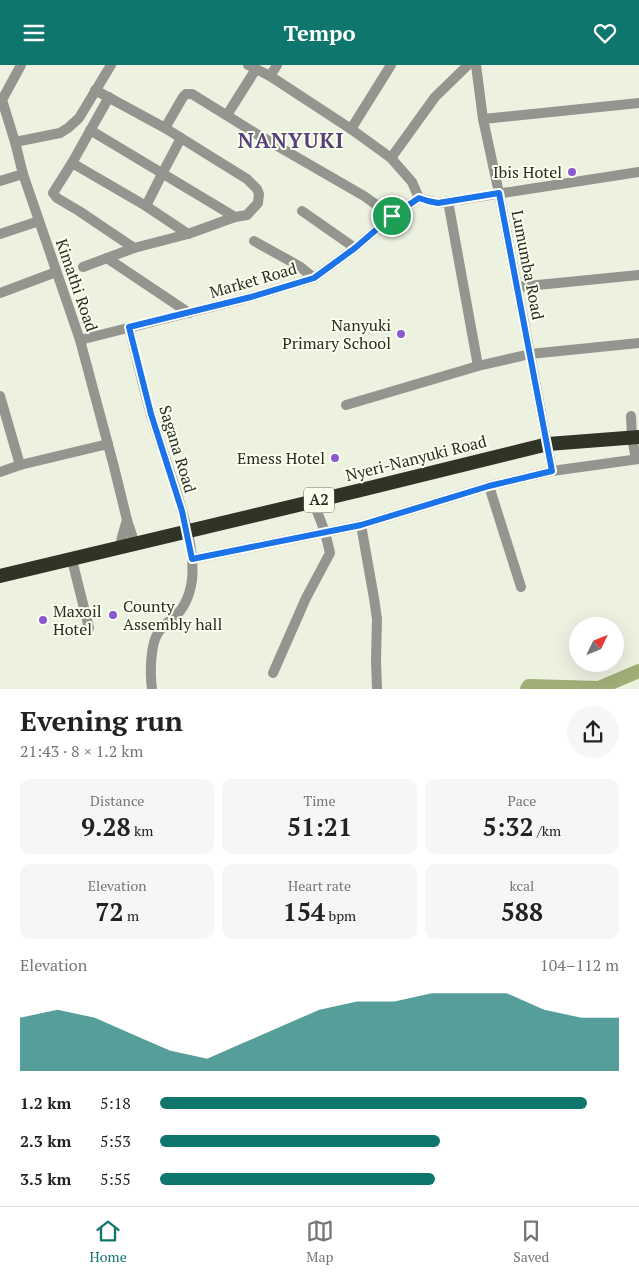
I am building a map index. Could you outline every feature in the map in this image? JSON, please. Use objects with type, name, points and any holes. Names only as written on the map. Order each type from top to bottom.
[{"type":"highway","name":"Nyeri-Nanyuki Road","points":[[0,577],[548,444],[636,437]]},
{"type":"street","name":"Kimathi Road","points":[[21,65],[1,99],[23,173],[80,340],[134,545]]},
{"type":"street","points":[[15,142],[60,133],[68,128],[79,118],[111,65]]},
{"type":"street","points":[[270,76],[277,65]]},
{"type":"street","points":[[351,129],[391,65]]},
{"type":"street","points":[[391,158],[435,97],[468,65]]},
{"type":"street","name":"Lumumba Road","points":[[476,65],[483,119],[552,471]]},
{"type":"street","points":[[227,115],[252,67],[270,76],[351,129],[391,158],[412,182],[419,198],[438,203],[639,171]]},
{"type":"street","points":[[83,267],[134,249],[188,234],[235,217],[247,215],[258,203],[259,194],[257,189],[246,179],[165,128],[95,90]]},
{"type":"street","points":[[165,128],[183,97],[186,94],[192,94],[364,196],[392,216]]},
{"type":"street","points":[[109,97],[53,195],[134,249]]},
{"type":"street","points":[[483,119],[639,103]]},
{"type":"street","points":[[90,130],[235,217]]},
{"type":"street","points":[[146,206],[181,138]]},
{"type":"street","points":[[72,163],[146,206],[188,234]]},
{"type":"street","points":[[0,181],[23,173]]},
{"type":"street","name":"Market Road","points":[[80,340],[251,297],[314,278],[355,248],[392,216],[419,198]]},
{"type":"street","points":[[448,201],[478,366]]},
{"type":"street","points":[[302,211],[355,248]]},
{"type":"street","points":[[0,234],[39,221]]},
{"type":"street","points":[[254,241],[299,266],[314,278]]},
{"type":"street","points":[[107,258],[189,313]]},
{"type":"street","points":[[0,293],[56,272]]},
{"type":"street","points":[[517,287],[639,275]]},
{"type":"street","name":"Sagana Road","points":[[129,327],[151,414],[182,511],[192,559],[192,580],[186,602],[182,610],[158,632],[155,640],[152,657],[152,689]]},
{"type":"street","points":[[346,405],[478,366],[530,354],[639,343]]},
{"type":"street","points":[[0,396],[20,465]]},
{"type":"street","points":[[192,559],[361,525],[489,486],[552,471],[638,459],[636,437],[631,416]]},
{"type":"street","points":[[0,471],[108,444]]},
{"type":"street","points":[[489,486],[521,587]]},
{"type":"street","points":[[273,673],[306,598],[330,553],[325,532],[313,501]]},
{"type":"street","name":"Kimathi Road","points":[[120,548],[127,520]]},
{"type":"street","points":[[361,525],[377,619],[377,689]]},
{"type":"street","points":[[72,560],[89,628]]},
{"type":"waterway","name":"NANYUKI","points":[[527,689],[529,686],[599,688],[639,671]]},
{"type":"place","name":"Ibis Hotel","points":[[572,172]]},
{"type":"place","name":"Nanyuki Primary School","points":[[401,334]]},
{"type":"place","name":"Emess Hotel","points":[[335,458]]},
{"type":"place","name":"County Assembly hall","points":[[113,615]]},
{"type":"place","name":"Maxoil Hotel","points":[[43,620]]},
{"type":"district","name":"NANYUKI","points":[[291,141]]},
{"type":"route","points":[[499,193],[552,471],[489,486],[361,525],[192,559],[182,511],[151,414],[129,327],[251,297],[314,278],[355,248],[392,216],[419,198],[438,203],[499,193]]}]
